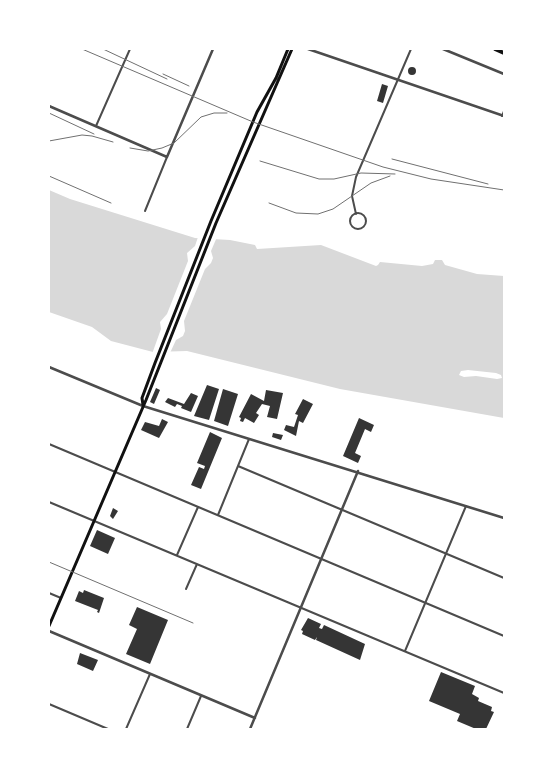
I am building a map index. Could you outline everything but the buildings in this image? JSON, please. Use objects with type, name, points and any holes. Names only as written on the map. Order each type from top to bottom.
[{"type":"highway","points":[[495,49],[504,53]]},
{"type":"main road","points":[[143,406],[142,398],[187,280],[257,112],[276,78],[288,49]]},
{"type":"main road","points":[[49,626],[143,406],[192,281],[262,114],[292,49]]},
{"type":"street","points":[[96,126],[130,49]]},
{"type":"street","points":[[145,211],[213,49]]},
{"type":"street","points":[[308,49],[503,116],[504,111]]},
{"type":"street","points":[[356,214],[352,196],[356,177],[411,49]]},
{"type":"street","points":[[443,49],[504,74]]},
{"type":"street","points":[[49,106],[168,157]]},
{"type":"street","points":[[356,214],[364,215],[366,220],[364,227],[360,229],[354,228],[351,224],[351,219],[356,214]]},
{"type":"street","points":[[49,368],[143,406],[358,471],[504,518]]},
{"type":"street","points":[[218,515],[250,439]]},
{"type":"street","points":[[49,444],[504,636]]},
{"type":"street","points":[[238,466],[504,578]]},
{"type":"street","points":[[250,729],[302,608],[358,471]]},
{"type":"street","points":[[49,502],[504,693]]},
{"type":"street","points":[[405,651],[466,506]]},
{"type":"street","points":[[177,555],[198,507]]},
{"type":"street","points":[[186,589],[197,564]]},
{"type":"street","points":[[49,593],[60,598]]},
{"type":"street","points":[[49,631],[255,718]]},
{"type":"street","points":[[126,729],[150,674]]},
{"type":"street","points":[[187,729],[201,696]]},
{"type":"street","points":[[49,704],[108,729]]},
{"type":"shaded area","points":[[49,190],[70,199],[195,238],[230,240],[255,245],[257,249],[321,245],[376,266],[380,262],[422,266],[433,264],[435,260],[442,260],[445,265],[477,274],[504,276],[504,418],[340,389],[187,351],[153,352],[111,341],[92,327],[49,312]],"holes":[[[468,370],[496,373],[501,375],[502,378],[497,379],[476,376],[464,377],[459,375],[461,371]]]},
{"type":"pier","points":[[198,237],[217,237],[211,251],[213,258],[211,263],[205,269],[184,321],[185,331],[183,336],[176,340],[170,353],[152,354],[161,329],[160,322],[167,314],[188,261],[187,253],[195,246]]},
{"type":"railway","points":[[82,49],[253,122],[383,167],[431,179],[504,190]]},
{"type":"railway","points":[[103,49],[167,79]]},
{"type":"railway","points":[[163,74],[189,86]]},
{"type":"railway","points":[[49,113],[94,134]]},
{"type":"railway","points":[[130,148],[148,151],[162,148],[174,143],[201,117],[214,113],[227,113]]},
{"type":"railway","points":[[49,141],[82,135],[92,136],[113,142]]},
{"type":"railway","points":[[392,159],[488,184]]},
{"type":"railway","points":[[260,161],[319,179],[334,179],[361,173],[395,174]]},
{"type":"railway","points":[[49,176],[111,203]]},
{"type":"railway","points":[[269,203],[296,213],[318,214],[333,209],[371,183],[390,176]]},
{"type":"railway","points":[[49,562],[193,623]]}]
